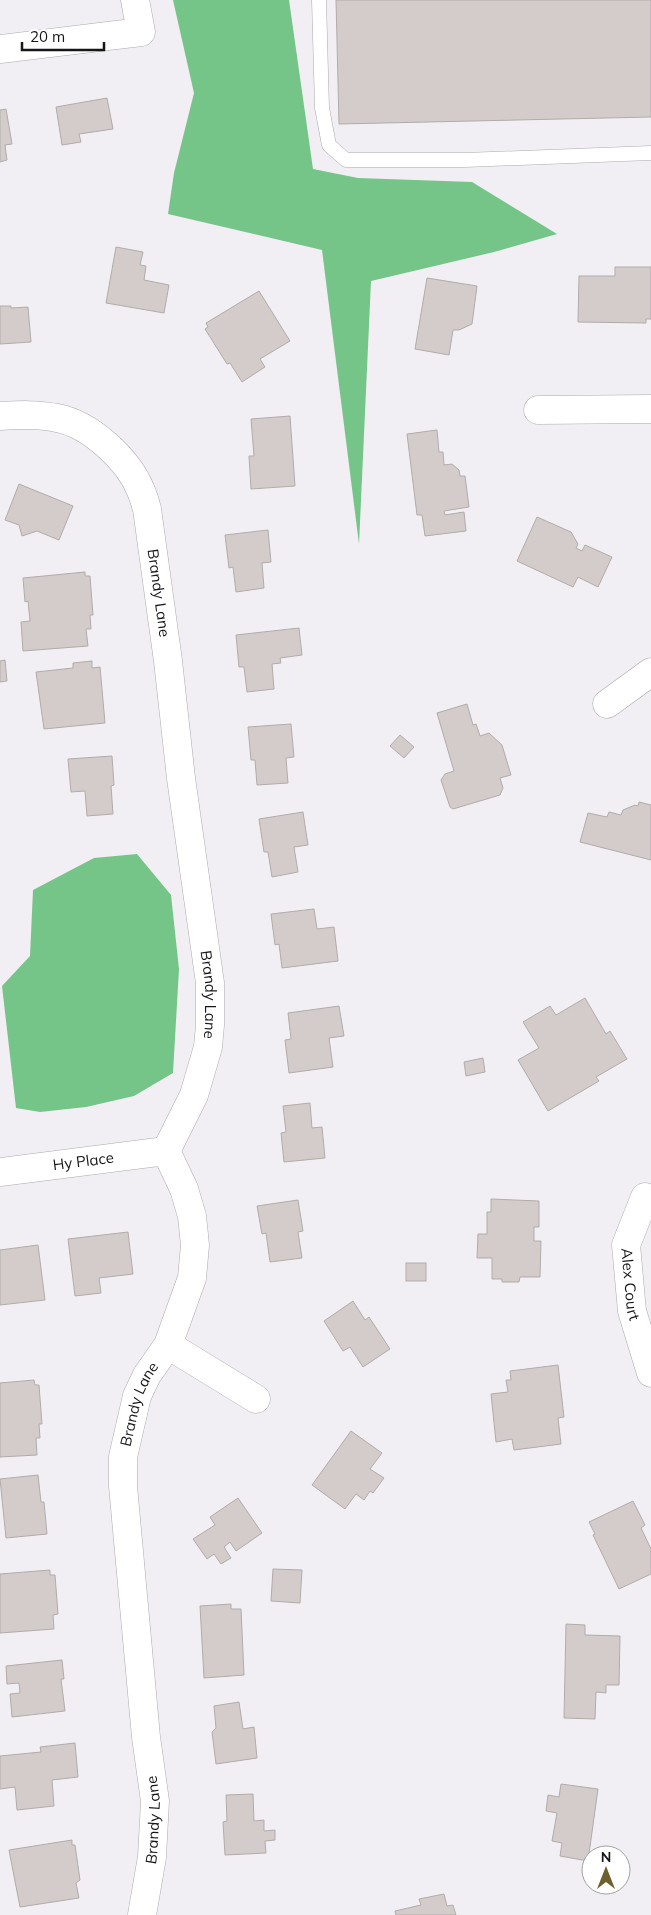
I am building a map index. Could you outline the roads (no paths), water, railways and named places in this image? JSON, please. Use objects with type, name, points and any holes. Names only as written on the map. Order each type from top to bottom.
[{"type":"street","points":[[0,49],[141,32],[136,0]]},
{"type":"street","points":[[538,410],[651,409]]},
{"type":"street","name":"Brandy Lane","points":[[0,416],[30,415],[59,418],[86,428],[104,441],[131,472],[141,490],[147,509],[168,661],[181,778],[210,983],[208,1047],[194,1095],[166,1151],[184,1190],[192,1216],[195,1245],[192,1278],[168,1345],[147,1375],[137,1396],[123,1457],[123,1486],[145,1727],[155,1801],[152,1857],[142,1915]]},
{"type":"street","points":[[607,704],[651,672]]},
{"type":"street","name":"Hy Place","points":[[0,1172],[166,1151]]},
{"type":"street","name":"Alex Court","points":[[645,1197],[626,1245],[632,1311],[651,1373]]},
{"type":"street","points":[[168,1345],[256,1399]]},
{"type":"lane","points":[[318,0],[322,108],[329,145],[346,160],[465,160],[651,153]]}]
